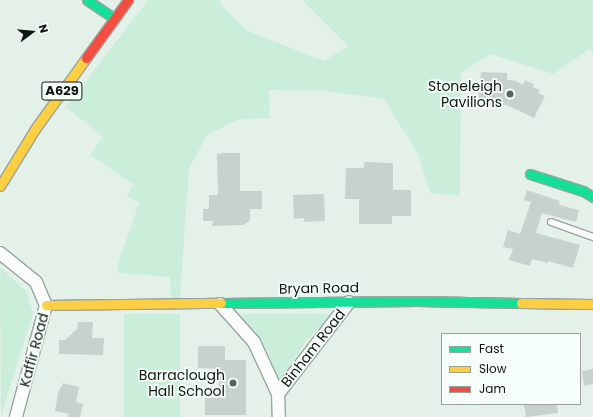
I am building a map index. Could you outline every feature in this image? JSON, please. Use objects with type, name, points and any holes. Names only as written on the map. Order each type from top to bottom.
[{"type":"main road","points":[[87,0],[114,18]]},
{"type":"main road","name":"A629","points":[[0,186],[35,129],[128,0]]},
{"type":"main road","points":[[530,174],[583,191],[593,197]]},
{"type":"main road","name":"Bryan Road","points":[[46,306],[349,302],[592,301]]},
{"type":"street","name":"Kaffir Road","points":[[0,253],[36,282],[46,306],[16,417]]},
{"type":"street","name":"Binham Road","points":[[278,394],[349,302]]},
{"type":"street","name":"Binham Road","points":[[220,304],[254,342],[278,394],[279,417]]},
{"type":"lane","points":[[551,222],[593,237]]},
{"type":"green space","points":[[148,0],[220,0],[220,4],[246,30],[324,61],[348,46],[303,1],[305,0],[593,0],[593,53],[590,49],[553,74],[491,54],[461,72],[460,196],[430,193],[418,154],[384,99],[323,91],[269,90],[270,118],[240,119],[207,135],[189,169],[180,299],[171,299],[170,277],[117,273],[119,260],[139,203],[127,196],[133,184],[90,155],[103,137],[66,107]]},
{"type":"green space","points":[[0,267],[27,292],[33,313],[1,417]]},
{"type":"green space","points":[[124,314],[180,314],[180,417],[124,417]]},
{"type":"green space","points":[[237,314],[333,314],[307,340],[280,381],[259,339]]},
{"type":"building","name":"Stoneleigh Pavilions","points":[[481,72],[507,73],[507,80],[516,81],[523,85],[525,80],[534,84],[533,87],[540,90],[538,93],[545,96],[534,118],[507,105],[478,102]]},
{"type":"building","points":[[240,153],[240,191],[262,191],[262,209],[250,209],[250,220],[244,225],[212,226],[213,221],[203,221],[203,209],[209,209],[209,195],[218,195],[217,154]]},
{"type":"building","points":[[364,162],[393,163],[393,190],[411,190],[411,216],[392,216],[392,224],[359,224],[359,199],[345,199],[346,168],[364,168]]},
{"type":"building","points":[[527,190],[560,201],[559,205],[579,210],[576,222],[542,213],[536,233],[580,245],[573,268],[548,261],[548,263],[532,259],[530,266],[509,260],[513,249],[503,247],[508,230],[520,234],[531,202],[524,200]]},
{"type":"building","points":[[324,194],[325,221],[304,222],[304,218],[294,219],[293,195]]},
{"type":"building","points":[[78,322],[93,322],[92,338],[104,338],[103,355],[59,354],[59,340],[65,340],[77,329]]},
{"type":"building","name":"Barraclough Hall School","points":[[198,346],[225,346],[225,360],[246,360],[246,415],[205,415],[205,398],[219,398],[219,369],[198,368]]},
{"type":"building","points":[[593,369],[593,384],[584,386],[582,371]]},
{"type":"building","points":[[63,383],[79,387],[76,402],[83,404],[80,417],[68,417],[69,414],[55,411],[58,393]]},
{"type":"building","points":[[524,405],[557,405],[558,413],[526,417]]},
{"type":"traffic: fast","points":[[87,0],[114,18]]},
{"type":"traffic: fast","points":[[530,174],[583,191],[593,197]]},
{"type":"traffic: fast","points":[[221,303],[417,301],[521,303]]},
{"type":"traffic: slow","points":[[0,186],[35,129],[86,58]]},
{"type":"traffic: slow","points":[[46,305],[221,303]]},
{"type":"traffic: slow","points":[[521,303],[593,304]]},
{"type":"traffic: jam","points":[[86,58],[128,0]]},
{"type":"place","name":"Stoneleigh Pavilions","points":[[510,94]]},
{"type":"place","name":"Barraclough Hall School","points":[[233,383]]}]
